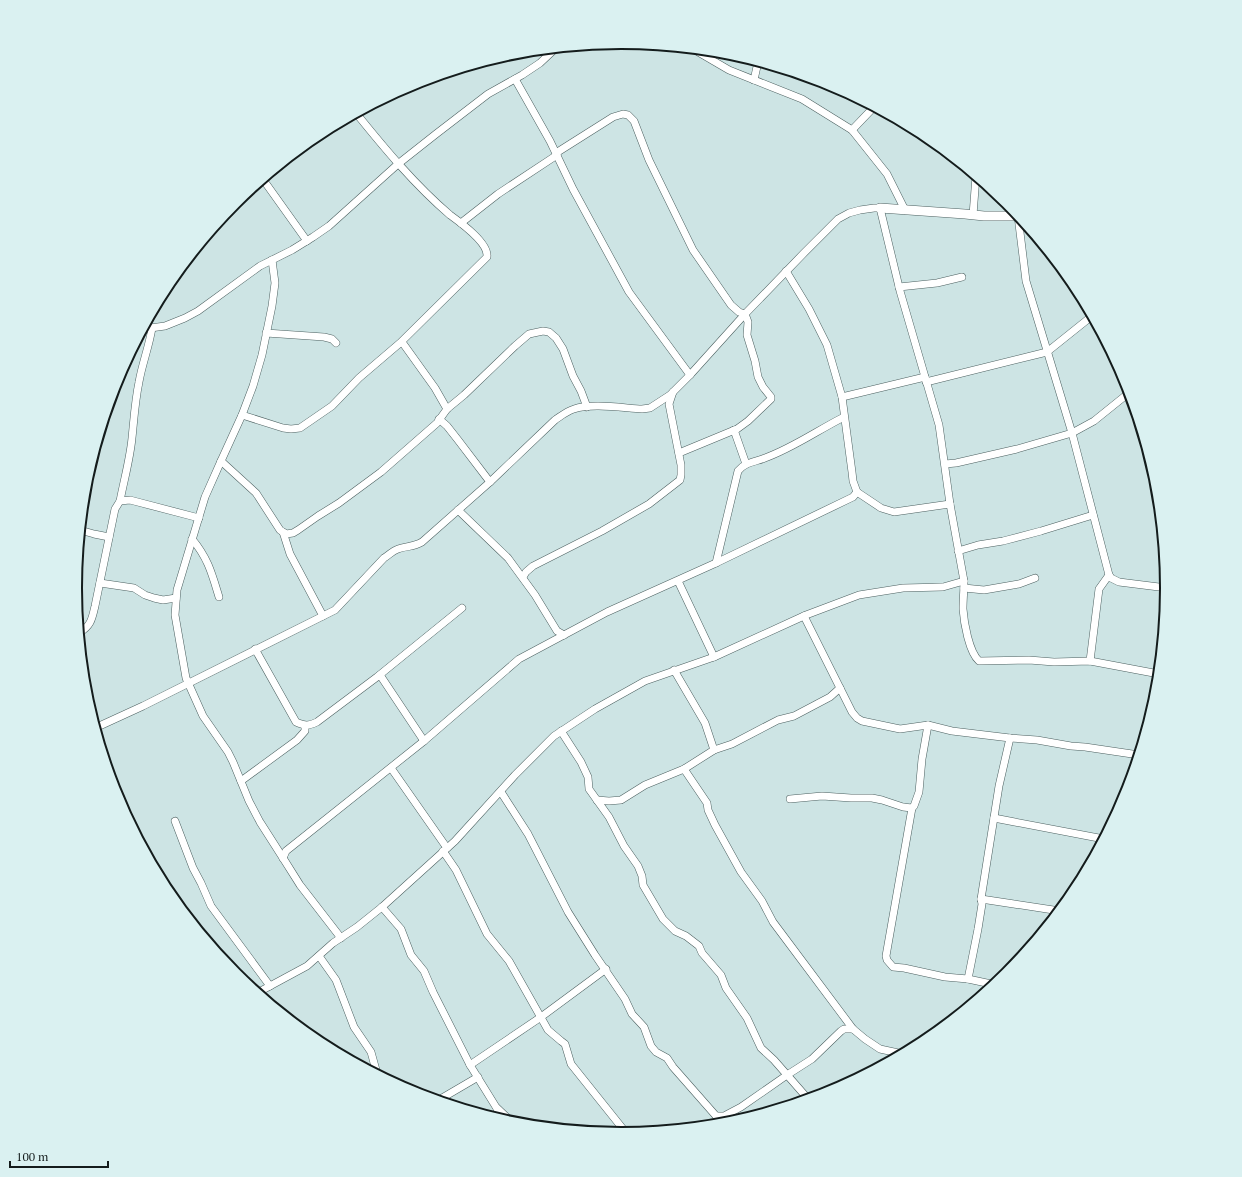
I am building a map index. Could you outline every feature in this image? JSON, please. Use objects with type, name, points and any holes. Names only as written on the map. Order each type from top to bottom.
[{"type":"street","points":[[149,328],[165,326],[192,315],[260,266],[307,241],[329,226],[398,164],[488,94],[540,63],[549,54]]},
{"type":"street","points":[[705,56],[729,70],[802,99],[852,130],[887,174],[905,210]]},
{"type":"street","points":[[754,80],[757,66]]},
{"type":"street","points":[[515,79],[557,154],[573,189],[629,292],[690,375]]},
{"type":"street","points":[[852,130],[871,110]]},
{"type":"street","points":[[461,223],[498,194],[613,117],[623,114],[628,115],[634,121],[649,160],[693,250],[731,305],[739,312],[745,314]]},
{"type":"street","points":[[242,415],[283,428],[300,428],[332,406],[359,378],[402,342],[487,258],[487,251],[475,235],[426,192],[398,164],[359,117]]},
{"type":"street","points":[[973,215],[976,182]]},
{"type":"street","points":[[265,183],[307,241]]},
{"type":"street","points":[[880,208],[899,287],[939,425],[950,504],[964,585],[963,607],[965,621],[975,658],[979,661],[1090,661],[1154,673]]},
{"type":"street","points":[[523,577],[530,568],[611,526],[649,504],[680,480],[679,454],[667,402],[673,391],[690,375],[786,271],[838,220],[849,213],[865,209],[880,208],[984,216],[1011,216]]},
{"type":"street","points":[[1019,225],[1026,281],[1072,433],[1109,575],[1111,578],[1119,582],[1160,587]]},
{"type":"street","points":[[272,260],[275,283],[262,355],[253,386],[242,415],[205,497],[177,590],[176,623],[184,670],[188,683],[203,716],[230,757],[260,822],[300,885],[341,938]]},
{"type":"street","points":[[786,271],[809,309],[827,345],[842,397],[853,481],[857,492],[881,508],[894,512],[950,504]]},
{"type":"street","points":[[899,287],[937,283],[962,277]]},
{"type":"street","points":[[679,454],[734,430],[748,421],[771,399],[758,377],[747,335],[748,322],[745,314]]},
{"type":"street","points":[[842,397],[926,380],[1047,352],[1088,319]]},
{"type":"street","points":[[84,630],[91,622],[115,509],[120,502],[132,439],[133,419],[139,383],[152,328]]},
{"type":"street","points":[[221,461],[256,493],[280,530],[286,534],[293,533],[339,503],[381,472],[437,423],[447,409],[529,334],[543,331],[549,332],[561,344],[587,407]]},
{"type":"street","points":[[266,333],[332,338],[336,343]]},
{"type":"street","points":[[402,342],[435,388],[447,409]]},
{"type":"street","points":[[945,464],[956,463],[1017,449],[1072,433],[1094,421],[1125,396]]},
{"type":"street","points":[[100,726],[143,706],[334,610],[391,552],[417,545],[422,542],[490,482],[555,420],[574,409],[587,407],[642,409],[667,402]]},
{"type":"street","points":[[716,563],[738,472],[746,464],[781,451],[844,417]]},
{"type":"street","points":[[439,419],[447,426],[490,482]]},
{"type":"street","points":[[734,430],[746,464]]},
{"type":"street","points":[[283,858],[286,851],[424,741],[519,659],[555,639],[560,633],[716,563],[853,497],[857,492]]},
{"type":"street","points":[[120,502],[130,500],[199,518]]},
{"type":"street","points":[[458,510],[508,558],[523,577],[560,633]]},
{"type":"street","points":[[958,551],[1041,531],[1093,515]]},
{"type":"street","points":[[85,531],[109,537]]},
{"type":"street","points":[[283,532],[290,554],[323,616]]},
{"type":"street","points":[[192,539],[201,550],[209,565],[219,597]]},
{"type":"street","points":[[1090,661],[1099,589],[1109,575]]},
{"type":"street","points":[[261,991],[307,966],[332,944],[357,927],[382,907],[455,841],[554,736],[595,709],[645,682],[714,656],[804,616],[859,595],[904,588],[964,585],[984,590],[1025,582],[1035,578]]},
{"type":"street","points":[[678,581],[714,656]]},
{"type":"street","points":[[100,583],[134,588],[145,595],[163,600],[176,598]]},
{"type":"street","points":[[255,649],[294,719],[296,722],[305,726],[317,722],[380,675],[462,608]]},
{"type":"street","points":[[804,616],[852,712],[862,721],[900,728],[928,725],[952,731],[1037,740],[1134,754]]},
{"type":"street","points":[[674,670],[705,723],[714,750]]},
{"type":"street","points":[[380,675],[424,741]]},
{"type":"street","points":[[597,800],[621,800],[645,785],[684,768],[714,750],[732,744],[778,720],[794,716],[830,697],[840,688]]},
{"type":"street","points":[[928,725],[922,759],[919,792],[912,808],[886,956],[887,960],[893,967],[988,983]]},
{"type":"street","points":[[241,781],[298,740],[305,731],[305,726]]},
{"type":"street","points":[[561,731],[581,762],[588,777],[589,789],[609,817],[624,846],[638,866],[642,876],[643,885],[664,919],[675,931],[686,936],[699,946],[702,953],[722,975],[726,988],[747,1018],[761,1048],[774,1060],[805,1095]]},
{"type":"street","points":[[968,979],[978,929],[982,904],[981,899],[999,786],[1010,738]]},
{"type":"street","points":[[391,768],[445,850],[487,934],[509,961],[548,1030],[561,1040],[564,1044],[570,1064],[574,1070],[622,1128]]},
{"type":"street","points":[[684,768],[707,803],[708,810],[741,872],[762,901],[773,922],[853,1029],[880,1049],[896,1053]]},
{"type":"street","points":[[501,792],[528,834],[568,912],[625,999],[632,1014],[644,1027],[651,1046],[656,1052],[667,1058],[677,1072],[720,1119]]},
{"type":"street","points":[[790,799],[822,796],[872,798],[903,807],[912,808]]},
{"type":"street","points":[[994,818],[1099,838]]},
{"type":"street","points":[[175,821],[193,868],[211,906],[270,986]]},
{"type":"street","points":[[278,850],[286,851]]},
{"type":"street","points":[[981,899],[1054,910]]},
{"type":"street","points":[[382,907],[401,930],[411,955],[424,971],[470,1065],[496,1107],[499,1114]]},
{"type":"street","points":[[319,956],[336,980],[354,1027],[371,1052],[376,1069]]},
{"type":"street","points":[[470,1065],[541,1017],[606,969]]},
{"type":"street","points":[[718,1116],[724,1116],[741,1107],[812,1059],[841,1031],[844,1029],[853,1029]]},
{"type":"street","points":[[443,1097],[478,1077]]},
{"type":"street","points":[[496,1107],[505,1115]]}]
